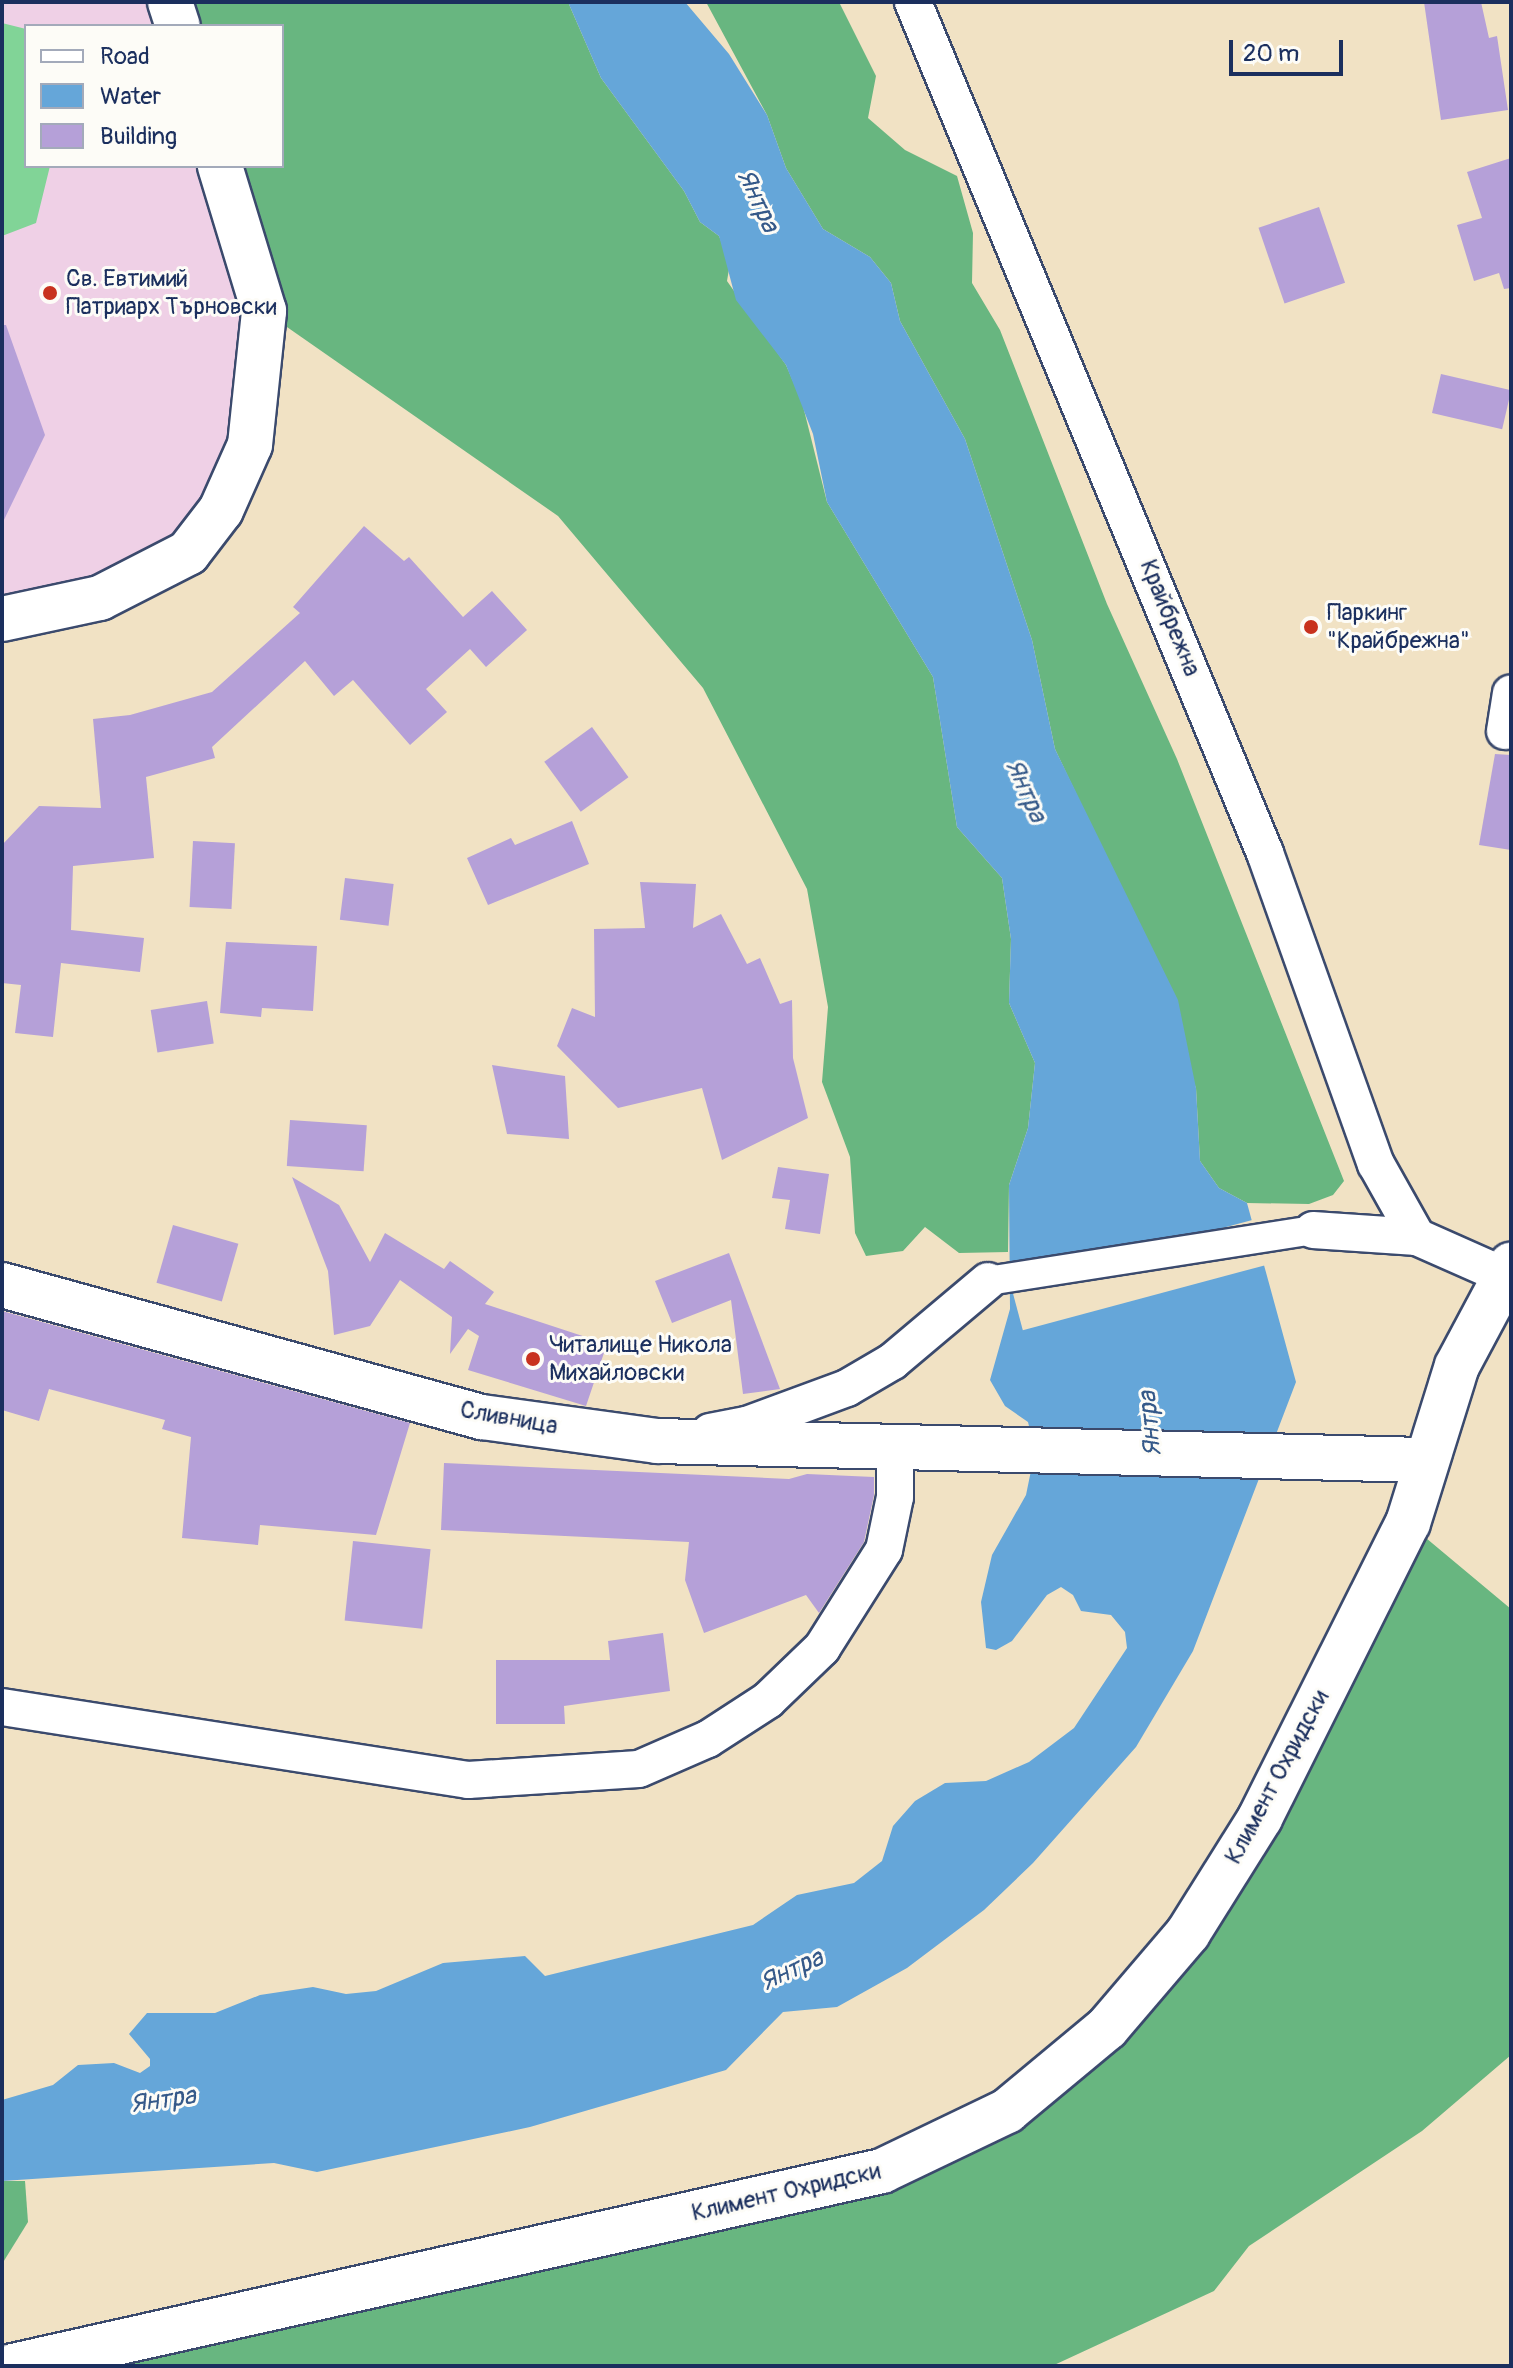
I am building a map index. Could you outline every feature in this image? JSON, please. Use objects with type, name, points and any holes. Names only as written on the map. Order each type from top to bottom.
[{"type":"street","points":[[170,2],[177,24]]},
{"type":"street","name":"Крайбрежна","points":[[913,2],[1281,892],[1376,1164],[1417,1237]]},
{"type":"street","points":[[2,619],[100,598],[188,553],[221,510],[250,445],[264,311],[221,168]]},
{"type":"street","points":[[1505,731],[1511,693]]},
{"type":"street","points":[[988,1281],[1313,1230],[1417,1237],[1508,1270]]},
{"type":"street","name":"Климент Охридски","points":[[13,2366],[882,2171],[1007,2111],[1107,2028],[1188,1933],[1260,1818],[1401,1537],[1457,1366],[1508,1270]]},
{"type":"street","name":"Сливница","points":[[2,1285],[482,1417],[657,1441],[747,1425],[847,1388],[893,1361],[988,1281]]},
{"type":"street","points":[[657,1441],[1424,1460]]},
{"type":"street","points":[[2,1707],[468,1780],[639,1769],[708,1739],[768,1700],[822,1648],[884,1550],[895,1497],[916,1449]]},
{"type":"shaded area","points":[[2,2],[170,2],[177,24],[24,24],[24,168],[221,168],[264,311],[250,445],[188,553],[2,619]]},
{"type":"green space","points":[[185,2],[568,2],[601,78],[684,191],[700,222],[719,236],[730,263],[727,281],[786,365],[802,402],[827,502],[933,677],[957,827],[1002,878],[1011,939],[1009,1003],[1035,1063],[1028,1128],[1009,1185],[1008,1252],[959,1253],[925,1227],[903,1251],[866,1256],[855,1233],[850,1157],[822,1082],[828,1007],[807,889],[703,688],[558,516],[264,311],[228,168],[284,168],[284,24],[190,24]]},
{"type":"green space","points":[[706,2],[839,2],[876,76],[868,118],[905,150],[957,176],[973,233],[972,283],[1000,330],[1107,604],[1177,759],[1344,1181],[1333,1195],[1309,1204],[1247,1203],[1219,1188],[1200,1161],[1196,1088],[1106,857],[1055,749],[1032,640],[965,439],[900,321],[891,283],[870,257],[823,229],[786,168],[767,115]]},
{"type":"green space","points":[[2,23],[24,28],[24,168],[50,168],[36,223],[2,236]]},
{"type":"green space","points":[[1408,1523],[1511,1609],[1511,2055],[1422,2131],[1249,2246],[1214,2291],[1052,2366],[13,2366],[882,2171],[1007,2111],[1188,1933]]},
{"type":"green space","points":[[2,2181],[25,2181],[28,2222],[2,2264]]},
{"type":"water","name":"Янтра","points":[[568,2],[685,2],[729,54],[767,115],[786,168],[823,229],[870,257],[891,283],[900,321],[965,439],[1032,640],[1055,749],[1178,1000],[1196,1088],[1200,1161],[1219,1188],[1247,1203],[1296,1382],[1193,1651],[1136,1747],[1033,1863],[984,1910],[907,1968],[837,2007],[783,2012],[726,2070],[530,2127],[317,2172],[274,2163],[2,2181],[2,2100],[53,2085],[78,2065],[114,2063],[140,2073],[150,2066],[150,2059],[129,2034],[147,2013],[215,2013],[260,1995],[313,1987],[346,1994],[376,1991],[443,1963],[525,1956],[545,1976],[753,1925],[797,1895],[854,1883],[882,1861],[893,1826],[915,1801],[945,1783],[986,1781],[1029,1762],[1074,1728],[1127,1648],[1125,1632],[1111,1615],[1081,1611],[1073,1595],[1061,1587],[1047,1595],[1012,1641],[996,1650],[986,1648],[981,1602],[992,1555],[1026,1495],[1035,1451],[1028,1422],[1005,1406],[990,1380],[1010,1309],[1009,1185],[1028,1128],[1035,1063],[1009,1003],[1011,939],[1002,878],[957,827],[933,677],[827,502],[813,434],[786,365],[736,300],[719,236],[700,222],[684,191],[601,78]]},
{"type":"pier","points":[[1256,1219],[1268,1264],[1023,1330],[1011,1285]]},
{"type":"building","points":[[1424,2],[1481,2],[1489,38],[1497,36],[1508,110],[1441,120]]},
{"type":"building","points":[[1511,158],[1511,288],[1504,289],[1499,273],[1474,281],[1457,225],[1482,218],[1467,172]]},
{"type":"building","points":[[1319,207],[1345,283],[1285,303],[1258,228]]},
{"type":"building","points":[[2,325],[6,325],[45,435],[2,524]]},
{"type":"building","points":[[1441,374],[1511,390],[1502,429],[1432,413]]},
{"type":"building","points":[[364,526],[404,561],[409,557],[463,617],[492,591],[527,630],[486,667],[470,649],[426,689],[447,712],[410,745],[353,680],[334,696],[305,661],[212,747],[215,758],[146,777],[154,858],[73,866],[71,930],[144,938],[140,972],[61,963],[53,1037],[15,1033],[21,985],[2,983],[2,845],[39,806],[101,808],[93,719],[130,715],[212,692],[300,613],[293,607]]},
{"type":"building","points":[[592,727],[628,777],[581,812],[544,762]]},
{"type":"building","points":[[1495,754],[1511,755],[1511,850],[1479,845]]},
{"type":"building","points":[[572,821],[589,864],[488,905],[467,858],[511,838],[515,845]]},
{"type":"building","points":[[193,841],[235,843],[231,909],[190,907]]},
{"type":"building","points":[[345,878],[394,884],[389,926],[340,920]]},
{"type":"building","points":[[640,882],[696,884],[693,928],[721,914],[747,964],[760,958],[780,1004],[792,1000],[793,1058],[808,1118],[722,1160],[702,1088],[618,1108],[557,1046],[572,1008],[595,1017],[594,929],[645,928]]},
{"type":"building","points":[[226,942],[317,946],[313,1011],[262,1008],[261,1017],[220,1013]]},
{"type":"building","points":[[207,1001],[214,1043],[157,1052],[151,1010]]},
{"type":"building","points":[[492,1065],[565,1076],[569,1139],[507,1134]]},
{"type":"building","points":[[290,1120],[367,1125],[364,1171],[287,1166]]},
{"type":"building","points":[[778,1167],[829,1174],[820,1234],[785,1229],[790,1200],[772,1198]]},
{"type":"building","points":[[292,1177],[339,1205],[370,1262],[385,1233],[444,1269],[450,1261],[494,1292],[485,1304],[607,1344],[586,1406],[468,1370],[479,1336],[468,1329],[450,1354],[452,1317],[400,1280],[370,1326],[334,1335],[328,1271]]},
{"type":"building","points":[[173,1225],[238,1244],[222,1301],[156,1283]]},
{"type":"building","points":[[729,1253],[780,1389],[743,1394],[731,1300],[672,1323],[655,1281]]},
{"type":"building","points":[[2,1311],[410,1423],[376,1535],[260,1525],[258,1545],[182,1538],[191,1437],[162,1429],[165,1420],[49,1389],[39,1421],[2,1410]]},
{"type":"building","points":[[444,1463],[789,1479],[807,1474],[874,1477],[874,1495],[864,1542],[819,1613],[806,1595],[704,1633],[685,1580],[689,1542],[441,1530]]},
{"type":"building","points":[[353,1541],[431,1549],[422,1629],[345,1621]]},
{"type":"building","points":[[663,1633],[670,1691],[564,1706],[565,1724],[496,1724],[496,1660],[610,1660],[608,1641]]},
{"type":"place","name":"Св. Евтимий Патриарх Търновски","points":[[50,293]]},
{"type":"place","name":"Паркинг \"Крайбрежна\"","points":[[1311,627]]},
{"type":"place","name":"Читалище Никола Михайловски","points":[[533,1359]]}]
